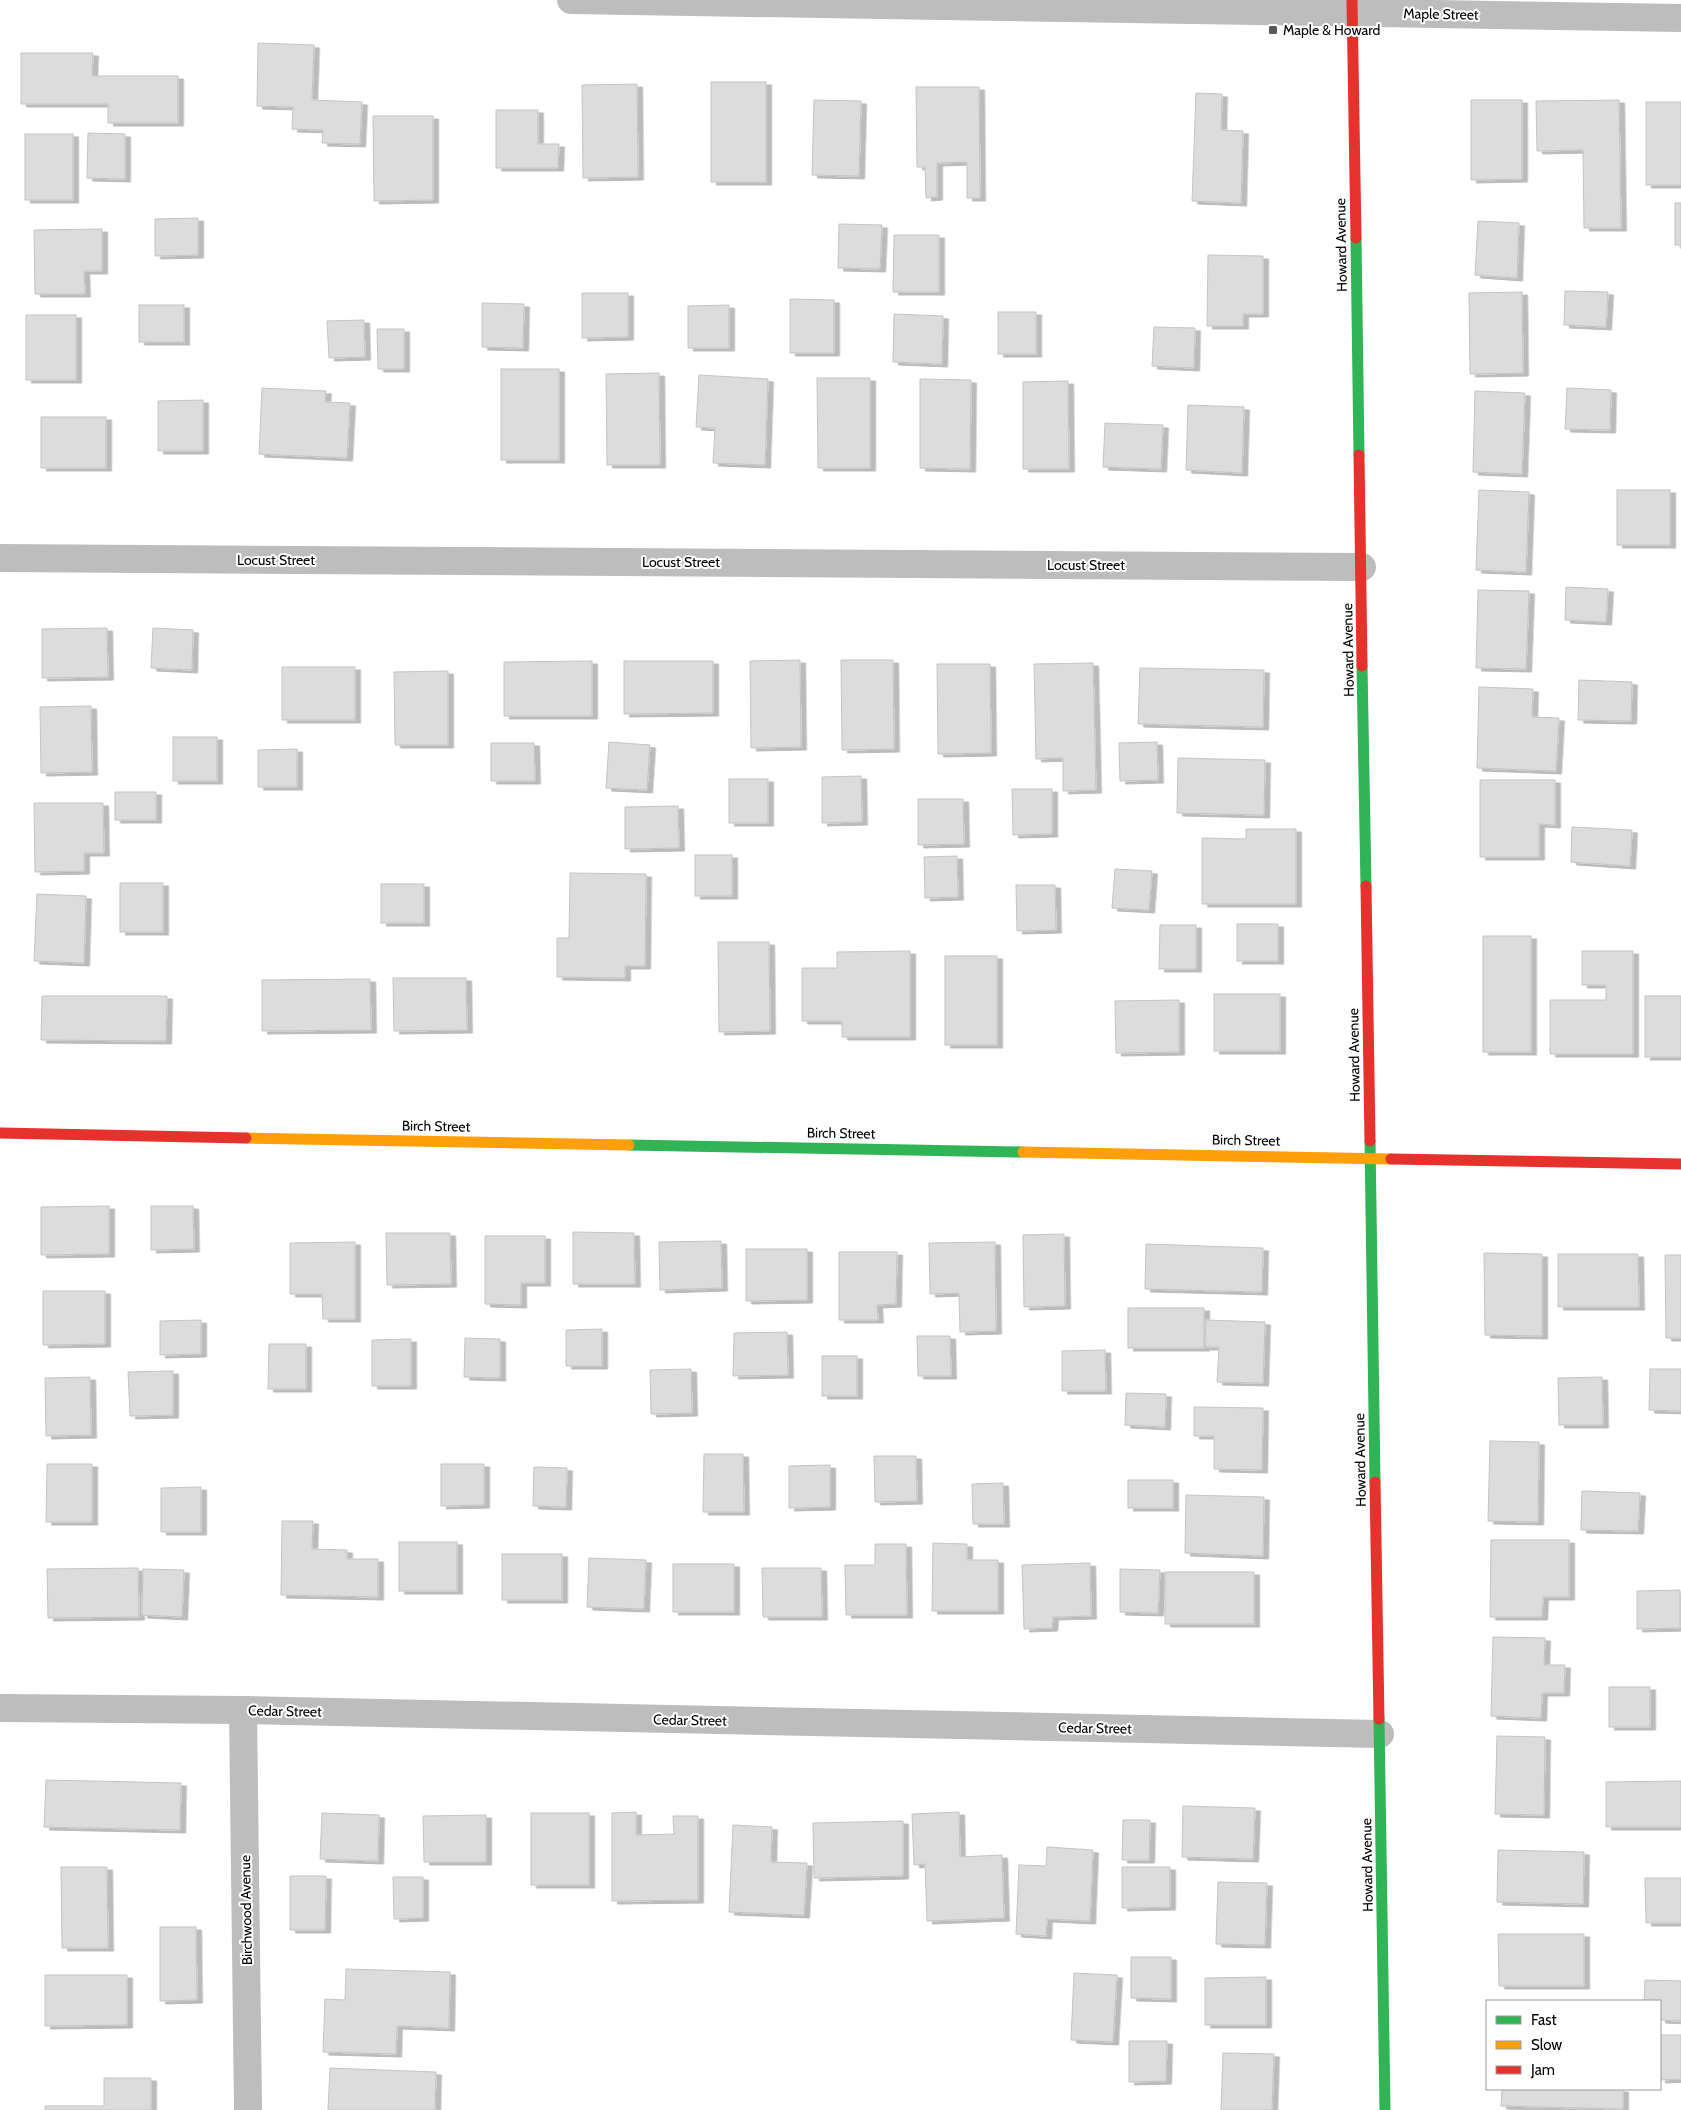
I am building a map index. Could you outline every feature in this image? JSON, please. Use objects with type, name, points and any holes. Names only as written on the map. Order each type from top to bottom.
[{"type":"street","name":"Maple Street","points":[[571,0],[1352,6],[1681,18]]},
{"type":"street","name":"Howard Avenue","points":[[1352,6],[1385,2110]]},
{"type":"street","name":"Locust Street","points":[[0,558],[1362,567]]},
{"type":"street","name":"Birch Street","points":[[0,1133],[1681,1164]]},
{"type":"street","name":"Cedar Street","points":[[0,1708],[243,1710],[1380,1734]]},
{"type":"street","name":"Birchwood Avenue","points":[[243,1710],[248,2110]]},
{"type":"building","points":[[258,43],[314,45],[312,100],[362,102],[360,144],[322,143],[323,130],[292,129],[293,107],[257,106]]},
{"type":"building","points":[[21,53],[93,53],[92,76],[178,76],[178,123],[108,123],[108,104],[21,104]]},
{"type":"building","points":[[711,82],[766,82],[766,182],[711,182]]},
{"type":"building","points":[[637,84],[638,177],[583,178],[582,85]]},
{"type":"building","points":[[916,87],[979,87],[980,198],[967,198],[967,162],[937,163],[937,197],[926,198],[925,167],[917,167]]},
{"type":"building","points":[[1196,93],[1222,94],[1221,130],[1243,131],[1241,203],[1192,201]]},
{"type":"building","points":[[814,100],[861,101],[859,176],[812,175]]},
{"type":"building","points":[[1471,100],[1522,100],[1522,179],[1471,180]]},
{"type":"building","points":[[1619,100],[1621,228],[1584,228],[1583,150],[1537,151],[1536,101]]},
{"type":"building","points":[[1646,102],[1681,102],[1681,185],[1646,185]]},
{"type":"building","points":[[496,110],[538,110],[538,144],[559,144],[558,168],[496,168]]},
{"type":"building","points":[[373,116],[433,116],[433,200],[374,201]]},
{"type":"building","points":[[88,133],[125,134],[125,179],[87,178]]},
{"type":"building","points":[[25,134],[73,134],[73,200],[25,200]]},
{"type":"building","points":[[1675,203],[1681,203],[1681,245],[1675,245]]},
{"type":"building","points":[[198,218],[198,255],[155,256],[155,219]]},
{"type":"building","points":[[1478,221],[1519,223],[1517,278],[1475,275]]},
{"type":"building","points":[[839,224],[882,225],[880,269],[838,268]]},
{"type":"building","points":[[102,229],[102,271],[84,271],[85,294],[35,294],[34,230]]},
{"type":"building","points":[[894,235],[939,235],[939,292],[893,292]]},
{"type":"building","points":[[1208,255],[1263,256],[1263,314],[1243,314],[1243,326],[1207,326]]},
{"type":"building","points":[[1565,291],[1608,292],[1606,327],[1564,325]]},
{"type":"building","points":[[1522,292],[1523,373],[1470,374],[1469,293]]},
{"type":"building","points":[[582,293],[628,293],[628,337],[582,338]]},
{"type":"building","points":[[790,299],[834,300],[834,353],[790,353]]},
{"type":"building","points":[[482,303],[524,304],[523,348],[482,347]]},
{"type":"building","points":[[139,305],[184,305],[184,342],[139,342]]},
{"type":"building","points":[[729,305],[729,348],[688,348],[688,306]]},
{"type":"building","points":[[998,312],[1036,312],[1036,354],[998,354]]},
{"type":"building","points":[[894,314],[943,316],[942,364],[893,362]]},
{"type":"building","points":[[26,315],[76,315],[76,380],[26,380]]},
{"type":"building","points":[[364,320],[365,357],[329,358],[327,321]]},
{"type":"building","points":[[1154,327],[1195,328],[1194,368],[1152,366]]},
{"type":"building","points":[[377,329],[404,329],[404,369],[378,369]]},
{"type":"building","points":[[501,369],[559,369],[559,460],[501,460]]},
{"type":"building","points":[[659,373],[660,465],[607,465],[606,374]]},
{"type":"building","points":[[699,375],[768,379],[765,465],[713,463],[715,428],[696,427]]},
{"type":"building","points":[[817,378],[870,378],[870,468],[818,468]]},
{"type":"building","points":[[920,379],[971,380],[970,469],[920,468]]},
{"type":"building","points":[[1068,381],[1069,469],[1023,469],[1023,382]]},
{"type":"building","points":[[262,388],[326,391],[325,402],[350,403],[347,458],[259,454]]},
{"type":"building","points":[[1567,388],[1611,390],[1610,430],[1565,429]]},
{"type":"building","points":[[1475,391],[1525,393],[1522,474],[1473,472]]},
{"type":"building","points":[[203,400],[203,451],[158,451],[158,401]]},
{"type":"building","points":[[1188,405],[1244,407],[1242,473],[1186,470]]},
{"type":"building","points":[[41,417],[106,417],[106,468],[41,468]]},
{"type":"building","points":[[1105,423],[1163,425],[1161,469],[1103,467]]},
{"type":"building","points":[[1479,490],[1529,492],[1526,572],[1476,570]]},
{"type":"building","points":[[1617,490],[1670,490],[1670,545],[1617,545]]},
{"type":"building","points":[[1566,587],[1608,589],[1606,622],[1565,620]]},
{"type":"building","points":[[1478,590],[1529,591],[1526,669],[1476,668]]},
{"type":"building","points":[[107,628],[108,677],[42,678],[42,629]]},
{"type":"building","points":[[153,628],[193,630],[192,670],[151,668]]},
{"type":"building","points":[[800,660],[801,747],[751,748],[750,661]]},
{"type":"building","points":[[841,660],[893,660],[894,749],[842,750]]},
{"type":"building","points":[[592,661],[592,716],[504,716],[504,662]]},
{"type":"building","points":[[624,661],[713,661],[713,713],[624,714]]},
{"type":"building","points":[[1093,663],[1096,790],[1063,791],[1063,758],[1036,759],[1034,664]]},
{"type":"building","points":[[937,664],[990,664],[991,753],[938,754]]},
{"type":"building","points":[[282,667],[355,667],[355,720],[282,720]]},
{"type":"building","points":[[1140,668],[1264,670],[1263,727],[1138,724]]},
{"type":"building","points":[[448,671],[448,745],[395,745],[394,672]]},
{"type":"building","points":[[1579,680],[1632,682],[1631,721],[1578,720]]},
{"type":"building","points":[[1479,687],[1533,689],[1532,717],[1559,718],[1556,771],[1477,768]]},
{"type":"building","points":[[91,706],[92,772],[41,773],[40,707]]},
{"type":"building","points":[[173,737],[217,737],[217,781],[173,781]]},
{"type":"building","points":[[609,742],[650,745],[647,790],[606,788]]},
{"type":"building","points":[[1157,742],[1158,780],[1120,781],[1119,743]]},
{"type":"building","points":[[491,743],[534,743],[535,781],[491,781]]},
{"type":"building","points":[[297,749],[297,787],[258,787],[258,750]]},
{"type":"building","points":[[1178,758],[1265,760],[1264,815],[1177,813]]},
{"type":"building","points":[[861,776],[862,822],[822,823],[822,777]]},
{"type":"building","points":[[729,779],[768,779],[768,823],[729,823]]},
{"type":"building","points":[[1480,780],[1555,780],[1555,825],[1539,824],[1539,857],[1480,857]]},
{"type":"building","points":[[1012,789],[1052,789],[1052,834],[1013,835]]},
{"type":"building","points":[[115,792],[156,792],[156,820],[115,820]]},
{"type":"building","points":[[918,799],[963,799],[964,844],[918,845]]},
{"type":"building","points":[[34,803],[103,803],[104,853],[84,853],[84,871],[35,872]]},
{"type":"building","points":[[678,806],[679,848],[625,849],[625,807]]},
{"type":"building","points":[[1572,827],[1632,830],[1630,866],[1571,862]]},
{"type":"building","points":[[1246,829],[1296,829],[1296,904],[1202,904],[1202,838],[1246,839]]},
{"type":"building","points":[[695,855],[732,855],[732,896],[695,896]]},
{"type":"building","points":[[957,856],[958,897],[925,898],[924,857]]},
{"type":"building","points":[[1115,869],[1152,871],[1149,910],[1112,908]]},
{"type":"building","points":[[570,873],[646,874],[645,966],[625,966],[625,978],[557,977],[557,938],[569,938]]},
{"type":"building","points":[[120,883],[163,883],[163,932],[120,932]]},
{"type":"building","points":[[381,884],[424,884],[424,923],[381,923]]},
{"type":"building","points":[[1016,885],[1055,885],[1056,930],[1017,931]]},
{"type":"building","points":[[37,894],[86,896],[84,963],[34,961]]},
{"type":"building","points":[[1237,924],[1278,924],[1278,961],[1237,961]]},
{"type":"building","points":[[1160,925],[1196,925],[1196,969],[1159,969]]},
{"type":"building","points":[[1483,936],[1531,936],[1531,1052],[1483,1052]]},
{"type":"building","points":[[718,942],[769,942],[770,1031],[719,1032]]},
{"type":"building","points":[[910,951],[910,1037],[842,1037],[842,1021],[802,1021],[802,968],[837,968],[837,952]]},
{"type":"building","points":[[1582,951],[1633,951],[1633,1054],[1550,1054],[1550,1000],[1606,1000],[1606,985],[1582,985]]},
{"type":"building","points":[[945,956],[997,956],[997,1045],[945,1045]]},
{"type":"building","points":[[393,978],[466,978],[467,1030],[394,1031]]},
{"type":"building","points":[[370,979],[371,1030],[262,1031],[262,980]]},
{"type":"building","points":[[1214,994],[1280,994],[1280,1051],[1214,1051]]},
{"type":"building","points":[[42,996],[167,996],[166,1041],[41,1040]]},
{"type":"building","points":[[1645,996],[1681,996],[1681,1057],[1645,1057]]},
{"type":"building","points":[[1179,1000],[1179,1052],[1116,1053],[1115,1001]]},
{"type":"building","points":[[109,1206],[109,1254],[41,1255],[41,1207]]},
{"type":"building","points":[[151,1206],[193,1206],[194,1249],[151,1250]]},
{"type":"building","points":[[573,1232],[634,1233],[635,1284],[573,1284]]},
{"type":"building","points":[[386,1233],[450,1233],[451,1284],[387,1285]]},
{"type":"building","points":[[1064,1234],[1065,1306],[1024,1307],[1023,1235]]},
{"type":"building","points":[[485,1236],[545,1236],[545,1283],[521,1283],[521,1305],[485,1304]]},
{"type":"building","points":[[721,1241],[722,1288],[660,1290],[659,1242]]},
{"type":"building","points":[[355,1242],[355,1319],[323,1319],[322,1294],[290,1294],[290,1243]]},
{"type":"building","points":[[995,1242],[996,1331],[960,1332],[959,1293],[930,1294],[929,1243]]},
{"type":"building","points":[[1146,1244],[1263,1248],[1262,1292],[1145,1289]]},
{"type":"building","points":[[746,1249],[807,1249],[807,1300],[746,1301]]},
{"type":"building","points":[[839,1252],[897,1252],[896,1304],[877,1305],[878,1320],[839,1320]]},
{"type":"building","points":[[1484,1253],[1542,1254],[1542,1336],[1485,1335]]},
{"type":"building","points":[[1558,1254],[1638,1254],[1639,1307],[1558,1307]]},
{"type":"building","points":[[1665,1255],[1681,1255],[1681,1338],[1666,1338]]},
{"type":"building","points":[[43,1291],[105,1291],[105,1344],[43,1345]]},
{"type":"building","points":[[1128,1308],[1204,1308],[1204,1348],[1128,1348]]},
{"type":"building","points":[[201,1320],[201,1354],[160,1355],[160,1321]]},
{"type":"building","points":[[1206,1320],[1265,1322],[1263,1383],[1217,1382],[1219,1347],[1205,1347]]},
{"type":"building","points":[[602,1329],[602,1366],[566,1366],[566,1330]]},
{"type":"building","points":[[787,1332],[788,1375],[733,1376],[734,1333]]},
{"type":"building","points":[[917,1336],[950,1336],[951,1376],[918,1376]]},
{"type":"building","points":[[465,1338],[500,1339],[500,1378],[464,1377]]},
{"type":"building","points":[[411,1339],[411,1386],[372,1386],[372,1340]]},
{"type":"building","points":[[269,1344],[306,1344],[306,1389],[268,1389]]},
{"type":"building","points":[[1105,1350],[1106,1391],[1062,1391],[1062,1351]]},
{"type":"building","points":[[822,1356],[857,1356],[857,1396],[822,1396]]},
{"type":"building","points":[[691,1369],[692,1413],[651,1414],[650,1370]]},
{"type":"building","points":[[1650,1369],[1681,1369],[1681,1411],[1649,1410]]},
{"type":"building","points":[[173,1371],[173,1415],[130,1416],[128,1372]]},
{"type":"building","points":[[90,1377],[91,1435],[46,1436],[45,1378]]},
{"type":"building","points":[[1602,1377],[1603,1425],[1559,1425],[1558,1378]]},
{"type":"building","points":[[1126,1393],[1166,1394],[1165,1427],[1125,1425]]},
{"type":"building","points":[[1194,1407],[1263,1408],[1262,1470],[1214,1469],[1214,1436],[1194,1436]]},
{"type":"building","points":[[1490,1441],[1539,1442],[1538,1522],[1488,1521]]},
{"type":"building","points":[[704,1454],[743,1454],[744,1512],[703,1512]]},
{"type":"building","points":[[874,1456],[916,1456],[917,1501],[875,1502]]},
{"type":"building","points":[[47,1464],[92,1464],[92,1522],[46,1522]]},
{"type":"building","points":[[441,1464],[484,1464],[484,1505],[441,1506]]},
{"type":"building","points":[[830,1465],[830,1507],[789,1508],[789,1466]]},
{"type":"building","points":[[534,1467],[567,1468],[566,1507],[533,1506]]},
{"type":"building","points":[[1128,1480],[1173,1480],[1173,1508],[1128,1508]]},
{"type":"building","points":[[1003,1483],[1004,1524],[973,1524],[972,1484]]},
{"type":"building","points":[[201,1487],[201,1532],[161,1532],[161,1488]]},
{"type":"building","points":[[1582,1491],[1640,1493],[1638,1531],[1581,1530]]},
{"type":"building","points":[[1186,1495],[1264,1497],[1263,1556],[1185,1553]]},
{"type":"building","points":[[282,1521],[313,1521],[312,1549],[347,1550],[347,1559],[378,1559],[378,1597],[281,1595]]},
{"type":"building","points":[[1491,1540],[1569,1540],[1569,1597],[1543,1597],[1542,1617],[1490,1617]]},
{"type":"building","points":[[399,1542],[457,1542],[457,1591],[399,1591]]},
{"type":"building","points":[[933,1543],[967,1544],[967,1560],[998,1560],[998,1611],[932,1611]]},
{"type":"building","points":[[875,1544],[906,1544],[907,1615],[846,1615],[845,1565],[875,1565]]},
{"type":"building","points":[[502,1554],[562,1554],[562,1600],[502,1600]]},
{"type":"building","points":[[589,1558],[646,1560],[644,1609],[587,1607]]},
{"type":"building","points":[[1090,1563],[1091,1616],[1053,1617],[1052,1628],[1024,1629],[1022,1565]]},
{"type":"building","points":[[673,1564],[734,1564],[734,1612],[673,1612]]},
{"type":"building","points":[[138,1568],[139,1617],[48,1618],[47,1569]]},
{"type":"building","points":[[762,1568],[821,1568],[822,1617],[763,1617]]},
{"type":"building","points":[[143,1569],[184,1570],[182,1617],[142,1615]]},
{"type":"building","points":[[1120,1569],[1160,1570],[1158,1613],[1120,1612]]},
{"type":"building","points":[[1165,1572],[1254,1572],[1254,1624],[1165,1624]]},
{"type":"building","points":[[1680,1590],[1680,1628],[1637,1629],[1637,1591]]},
{"type":"building","points":[[1493,1637],[1545,1638],[1544,1665],[1565,1665],[1564,1693],[1542,1693],[1541,1718],[1491,1716]]},
{"type":"building","points":[[1609,1687],[1650,1687],[1650,1727],[1609,1727]]},
{"type":"building","points":[[1497,1736],[1545,1737],[1544,1815],[1495,1814]]},
{"type":"building","points":[[46,1780],[181,1783],[180,1830],[44,1827]]},
{"type":"building","points":[[1681,1781],[1681,1827],[1606,1827],[1606,1782]]},
{"type":"building","points":[[1183,1806],[1255,1808],[1253,1859],[1182,1857]]},
{"type":"building","points":[[636,1812],[636,1835],[674,1834],[673,1816],[698,1816],[698,1900],[612,1901],[612,1813]]},
{"type":"building","points":[[959,1812],[960,1857],[1002,1855],[1004,1918],[927,1921],[925,1864],[914,1865],[912,1814]]},
{"type":"building","points":[[322,1813],[379,1815],[378,1861],[320,1859]]},
{"type":"building","points":[[531,1813],[589,1813],[589,1885],[531,1885]]},
{"type":"building","points":[[486,1815],[486,1862],[424,1862],[423,1816]]},
{"type":"building","points":[[1123,1820],[1150,1820],[1149,1860],[1122,1860]]},
{"type":"building","points":[[903,1821],[903,1876],[814,1878],[813,1823]]},
{"type":"building","points":[[733,1825],[772,1827],[771,1862],[807,1863],[804,1915],[729,1912]]},
{"type":"building","points":[[1047,1847],[1093,1850],[1090,1921],[1047,1919],[1046,1936],[1016,1934],[1019,1865],[1046,1866]]},
{"type":"building","points":[[1498,1850],[1584,1852],[1583,1904],[1497,1902]]},
{"type":"building","points":[[61,1867],[107,1867],[108,1948],[62,1948]]},
{"type":"building","points":[[1122,1867],[1170,1867],[1170,1907],[1122,1908]]},
{"type":"building","points":[[290,1876],[326,1876],[325,1930],[290,1930]]},
{"type":"building","points":[[393,1877],[423,1877],[423,1918],[394,1919]]},
{"type":"building","points":[[1645,1878],[1681,1878],[1681,1923],[1646,1923]]},
{"type":"building","points":[[1218,1882],[1267,1883],[1265,1945],[1216,1944]]},
{"type":"building","points":[[160,1927],[196,1927],[197,2000],[160,2001]]},
{"type":"building","points":[[1498,1934],[1584,1934],[1584,1986],[1499,1986]]},
{"type":"building","points":[[1131,1957],[1171,1957],[1171,1999],[1131,1998]]},
{"type":"building","points":[[346,1969],[450,1972],[449,2028],[397,2026],[396,2054],[323,2052],[325,1999],[345,2000]]},
{"type":"building","points":[[1074,1973],[1117,1975],[1113,2042],[1071,2040]]},
{"type":"building","points":[[45,1975],[127,1975],[127,2025],[45,2026]]},
{"type":"building","points":[[1266,1977],[1266,2025],[1205,2025],[1205,1978]]},
{"type":"building","points":[[1645,1980],[1681,1981],[1681,2021],[1661,2020],[1661,2000],[1644,2000]]},
{"type":"building","points":[[1661,2035],[1681,2035],[1681,2079],[1661,2080]]},
{"type":"building","points":[[1129,2041],[1167,2041],[1166,2081],[1129,2082]]},
{"type":"building","points":[[1223,2053],[1274,2054],[1272,2110],[1221,2110]]},
{"type":"building","points":[[330,2068],[436,2072],[435,2110],[328,2110]]},
{"type":"building","points":[[104,2078],[151,2078],[151,2110],[45,2110],[45,2106],[104,2106]]},
{"type":"building","points":[[1502,2090],[1623,2090],[1623,2109],[1501,2106]]},
{"type":"traffic: fast","points":[[1356,238],[1359,455]]},
{"type":"traffic: fast","points":[[1362,666],[1366,886]]},
{"type":"traffic: fast","points":[[1370,1141],[1375,1482]]},
{"type":"traffic: fast","points":[[629,1145],[1023,1152]]},
{"type":"traffic: fast","points":[[1379,1719],[1385,2110]]},
{"type":"traffic: slow","points":[[246,1138],[629,1145]]},
{"type":"traffic: slow","points":[[1023,1152],[1391,1159]]},
{"type":"traffic: jam","points":[[1352,0],[1356,238]]},
{"type":"traffic: jam","points":[[1359,455],[1362,666]]},
{"type":"traffic: jam","points":[[1366,886],[1370,1141]]},
{"type":"traffic: jam","points":[[0,1133],[246,1138]]},
{"type":"traffic: jam","points":[[1391,1159],[1681,1164]]},
{"type":"traffic: jam","points":[[1375,1482],[1379,1719]]},
{"type":"place","name":"Maple & Howard","points":[[1273,30]]}]
